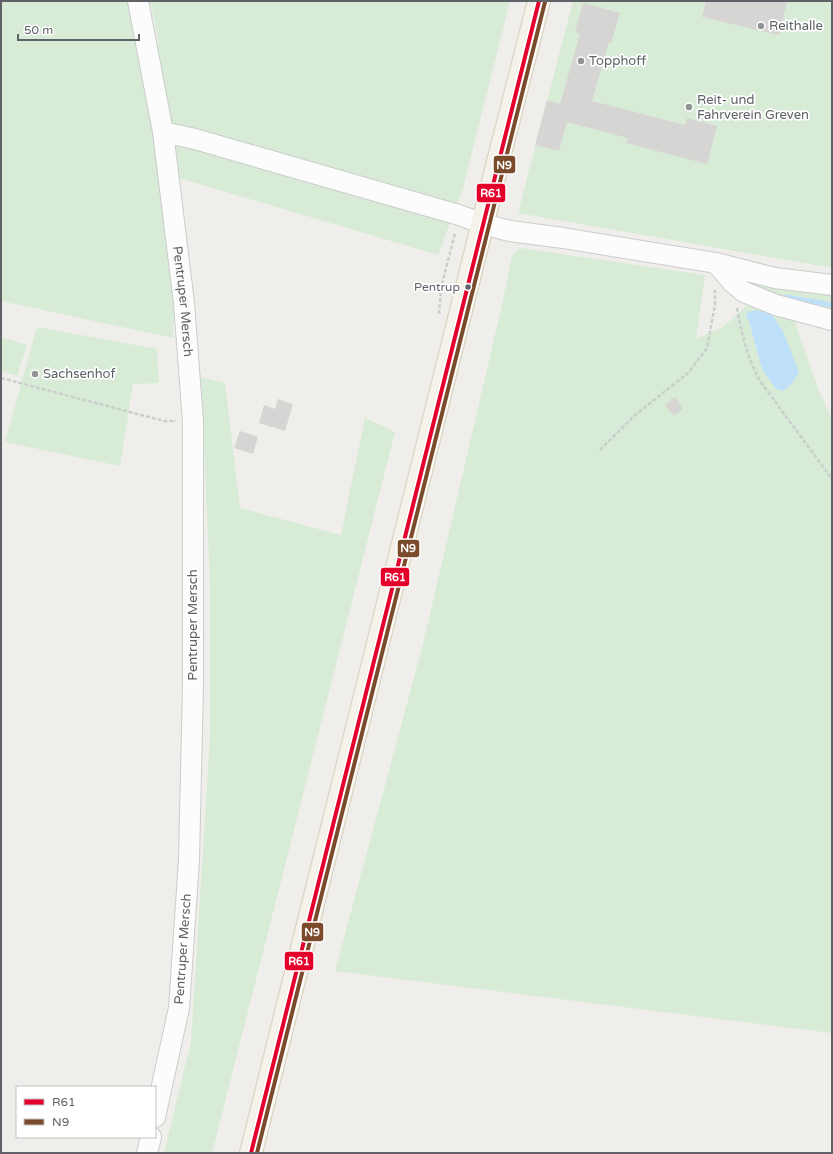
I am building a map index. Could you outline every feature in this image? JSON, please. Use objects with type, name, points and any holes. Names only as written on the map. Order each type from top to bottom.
[{"type":"main road","points":[[251,1153],[539,1]]},
{"type":"street","name":"Pentruper Mersch","points":[[138,1],[163,132],[184,303],[193,422],[193,686],[189,860],[179,1008],[156,1112]]},
{"type":"street","points":[[163,132],[195,139],[510,231],[564,238],[716,263],[776,278],[832,285]]},
{"type":"street","points":[[716,263],[732,282],[744,292],[769,302],[832,320]]},
{"type":"street","points":[[769,302],[776,278]]},
{"type":"street","points":[[147,1153],[151,1138]]},
{"type":"path","points":[[600,450],[634,416],[688,373],[706,348],[715,305],[716,263]]},
{"type":"path","points":[[732,282],[744,341],[751,365],[760,381],[832,479]]},
{"type":"path","points":[[1,378],[164,420],[193,422]]},
{"type":"green space","points":[[1,1],[128,1],[142,66],[159,43],[150,1],[510,1],[463,188],[438,255],[179,178],[173,338],[1,301]]},
{"type":"green space","name":"Reit- und Fahrverein Greven","points":[[573,1],[832,1],[832,268],[518,213]]},
{"type":"green space","points":[[520,248],[705,275],[696,339],[723,327],[752,301],[793,317],[819,391],[832,419],[832,1033],[335,971],[423,644],[502,305],[512,256]],"holes":[[[749,321],[776,389],[762,369]]]},
{"type":"green space","points":[[735,278],[832,288],[832,312],[785,303]]},
{"type":"green space","points":[[37,327],[157,349],[159,383],[133,384],[120,466],[5,442]]},
{"type":"green space","points":[[1,337],[27,345],[17,376],[1,371]]},
{"type":"green space","points":[[201,377],[225,383],[240,508],[341,535],[365,418],[395,432],[212,1153],[164,1153],[191,1042],[210,737],[210,582]]},
{"type":"water","points":[[756,310],[771,313],[783,331],[799,372],[792,384],[783,391],[776,389],[762,369],[749,321],[746,316],[748,312]]},
{"type":"building","name":"Reithalle","points":[[706,1],[787,1],[779,35],[702,17]]},
{"type":"building","points":[[583,3],[620,13],[611,43],[609,42],[592,101],[685,125],[687,118],[717,126],[707,164],[626,143],[628,138],[567,122],[559,151],[535,145],[547,100],[560,104],[580,34],[575,32]]},
{"type":"building","points":[[675,397],[683,409],[674,416],[665,405]]},
{"type":"building","points":[[278,399],[293,404],[285,431],[259,423],[264,405],[275,409]]},
{"type":"building","points":[[240,431],[258,437],[253,454],[234,448]]},
{"type":"waterway","points":[[786,297],[832,305]]},
{"type":"transit line","name":"R61","points":[[251,1153],[539,1]]},
{"type":"transit line","name":"N9","points":[[257,1153],[545,2]]},
{"type":"place","name":"Reithalle","points":[[761,26]]},
{"type":"place","name":"Topphoff","points":[[581,61]]},
{"type":"place","name":"Reit- und Fahrverein Greven","points":[[689,107]]},
{"type":"place","name":"Pentrup","points":[[468,287]]},
{"type":"place","name":"Sachsenhof","points":[[35,374]]}]
